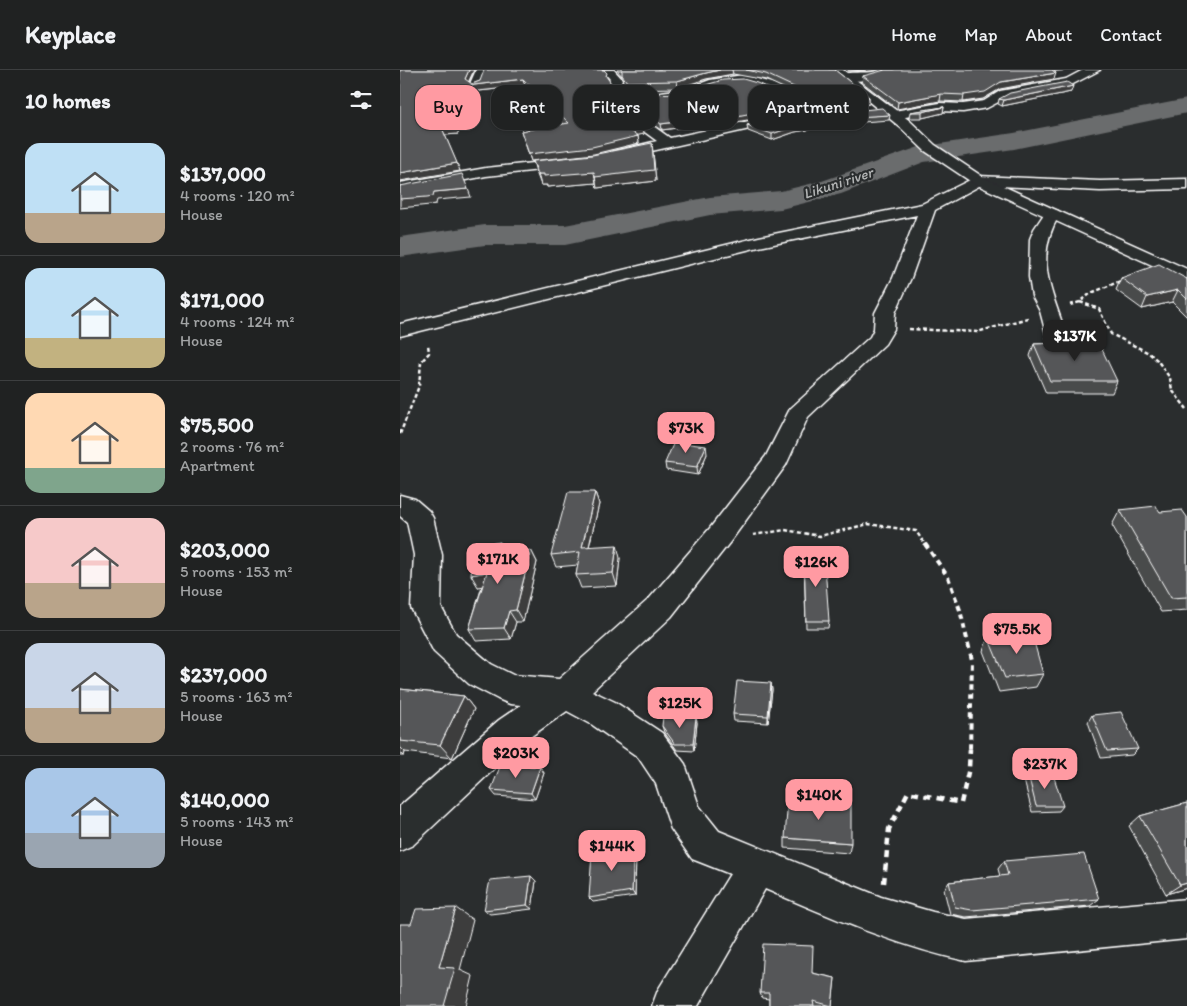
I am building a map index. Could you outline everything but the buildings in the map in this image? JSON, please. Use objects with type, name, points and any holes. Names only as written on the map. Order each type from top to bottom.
[{"type":"street","points":[[475,85],[482,70]]},
{"type":"street","points":[[608,70],[616,79],[615,82],[629,95],[625,108],[631,116],[668,143]]},
{"type":"street","points":[[840,73],[874,76],[882,74],[887,70]]},
{"type":"street","points":[[868,113],[963,108],[987,104],[1004,94],[1068,82],[1076,79],[1084,72],[1094,70]]},
{"type":"street","points":[[840,73],[890,112],[937,153],[978,180],[1187,276]]},
{"type":"street","points":[[659,94],[688,92],[710,83],[743,78],[767,85]]},
{"type":"street","points":[[600,159],[748,125]]},
{"type":"street","points":[[400,188],[486,172],[585,161]]},
{"type":"street","points":[[400,330],[759,242],[928,207],[978,180],[1100,186],[1187,184]]},
{"type":"street","points":[[400,832],[511,731],[565,694],[660,608],[720,535],[777,459],[798,414],[878,340],[884,329],[885,313],[902,278],[928,207]]},
{"type":"street","points":[[1052,214],[1042,229],[1039,239],[1038,277],[1042,296],[1050,312],[1058,341]]},
{"type":"street","points":[[400,504],[406,506],[420,518],[428,555],[426,608],[445,643],[480,674],[510,689],[565,694],[603,713],[650,745],[672,776],[684,816],[706,846],[881,917],[933,933],[966,940],[1187,919]]},
{"type":"street","points":[[674,1006],[757,866]]},
{"type":"path","points":[[1080,302],[1099,310],[1110,334],[1149,353],[1157,360],[1170,378],[1172,390],[1187,409]]},
{"type":"path","points":[[400,434],[419,386],[421,362],[429,353],[426,324]]},
{"type":"path","points":[[720,535],[754,535],[785,530],[820,536],[868,524],[916,531],[948,577],[960,610],[972,660],[969,768],[961,803],[908,792],[889,829],[881,917]]},
{"type":"waterway","name":"Likuni river","points":[[400,247],[485,235],[565,235],[710,206],[781,200],[831,188],[919,155],[1014,141],[1187,106]]}]
